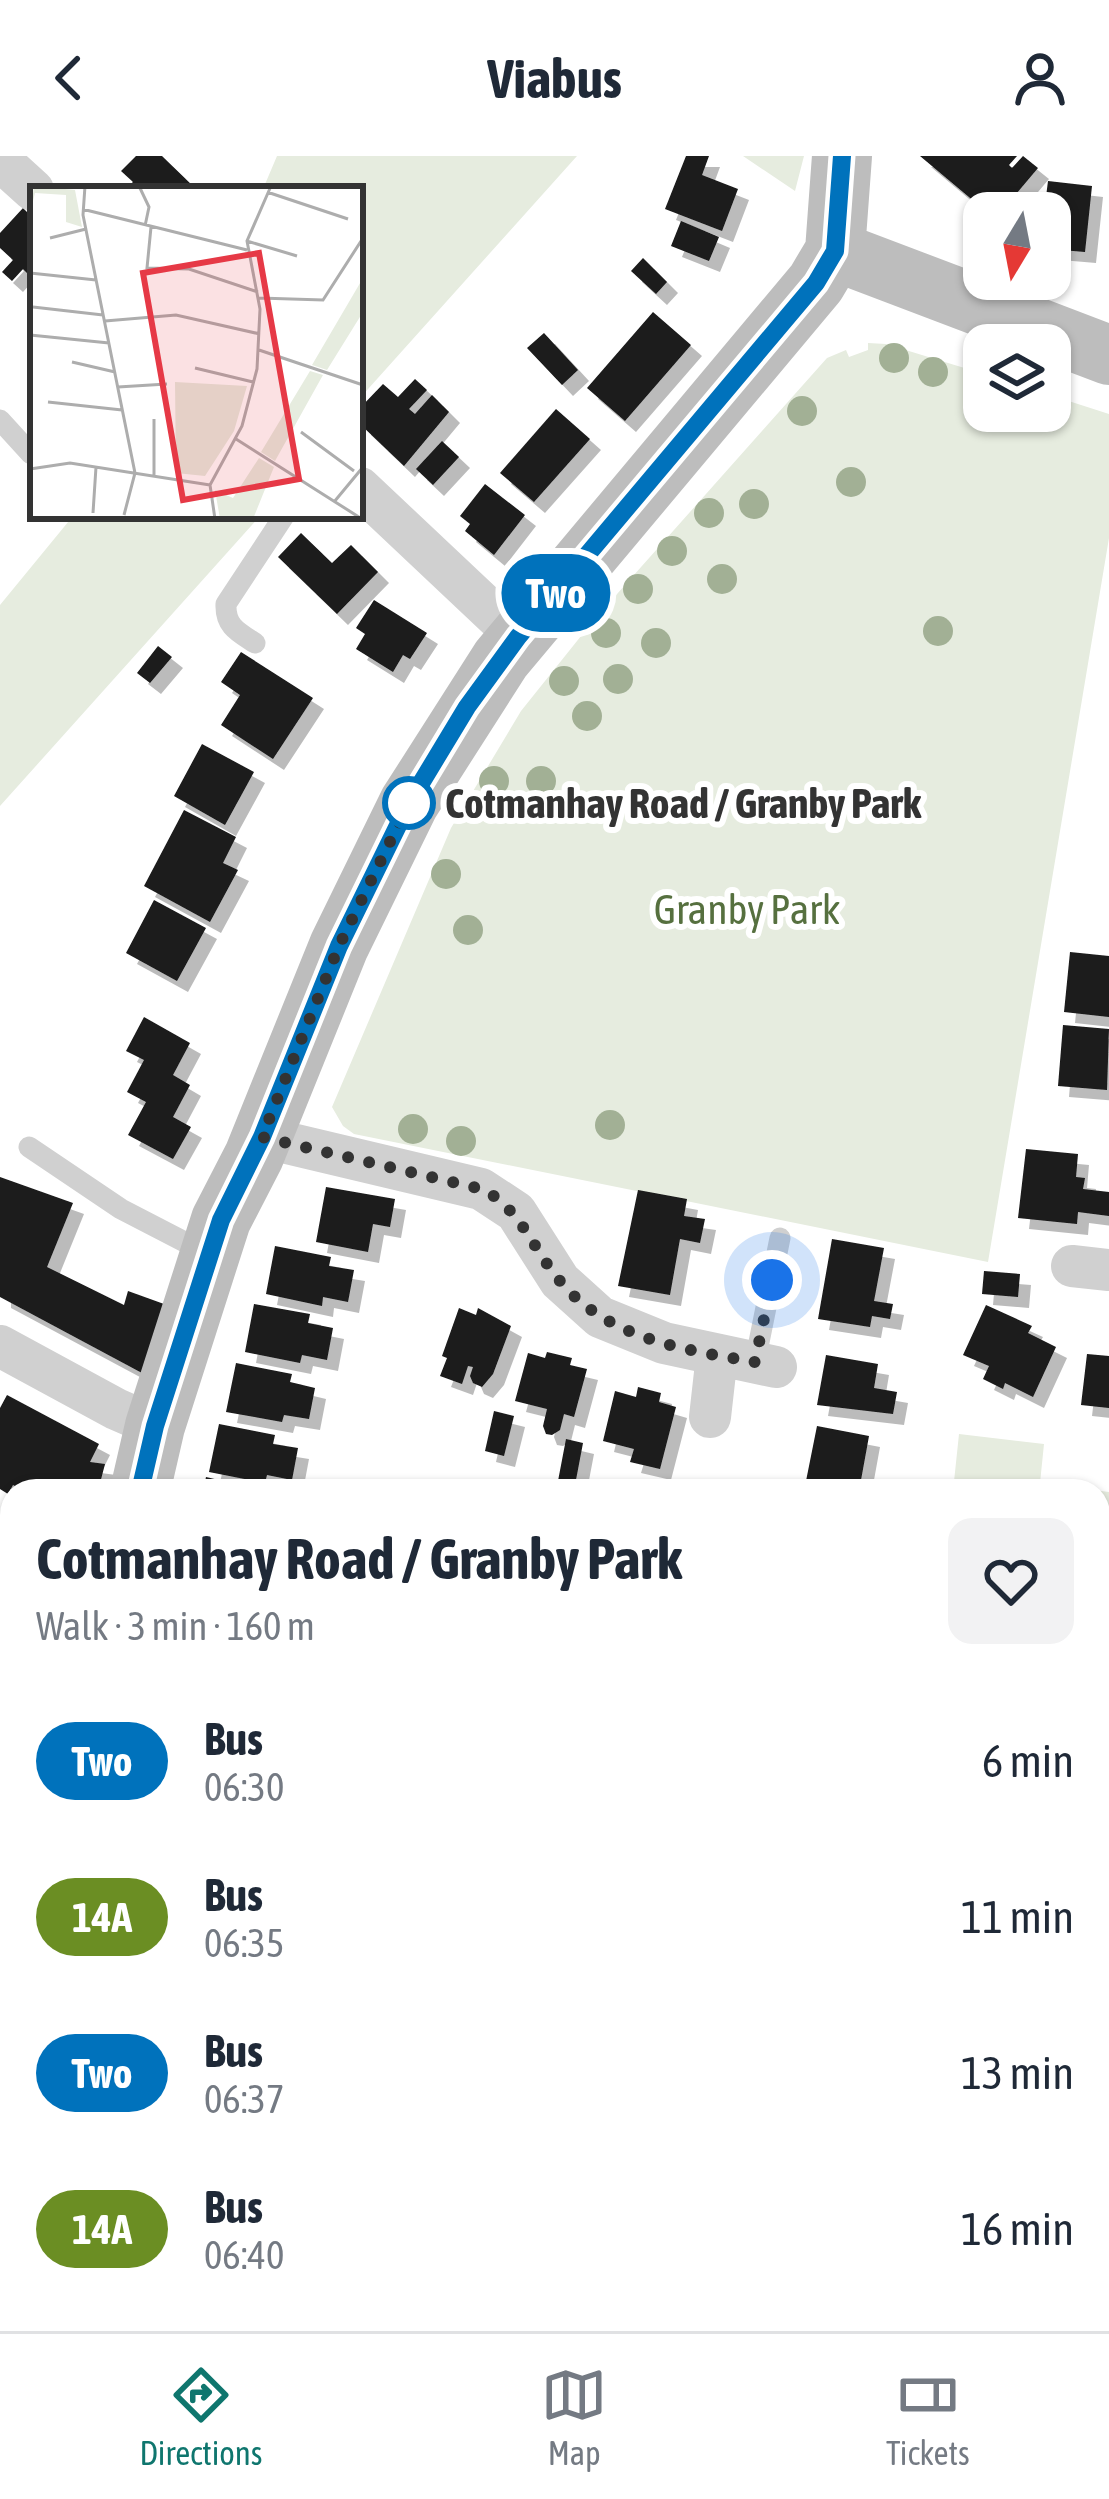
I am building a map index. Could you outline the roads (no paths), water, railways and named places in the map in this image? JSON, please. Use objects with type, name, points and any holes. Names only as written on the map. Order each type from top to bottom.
[{"type":"street","points":[[143,1479],[208,1254],[379,860],[442,746],[518,637],[816,283],[835,251],[842,156]]},
{"type":"street","points":[[0,160],[30,187]]},
{"type":"street","points":[[835,251],[1109,355]]},
{"type":"street","points":[[363,491],[518,637]]},
{"type":"street","points":[[262,1137],[482,1189],[500,1198],[515,1212],[560,1281],[600,1317],[639,1336],[750,1361],[710,1417]]},
{"type":"street","points":[[0,1346],[155,1426]]},
{"type":"lane","points":[[0,420],[30,452]]},
{"type":"lane","points":[[255,643],[234,630],[226,617],[226,604],[282,519]]},
{"type":"lane","points":[[29,1147],[121,1209],[208,1254]]},
{"type":"lane","points":[[750,1361],[780,1238]]},
{"type":"place","name":"Cotmanhay Road / Granby Park","points":[[409,803]]},
{"type":"park label","name":"Granby Park","points":[[747,909]]}]
